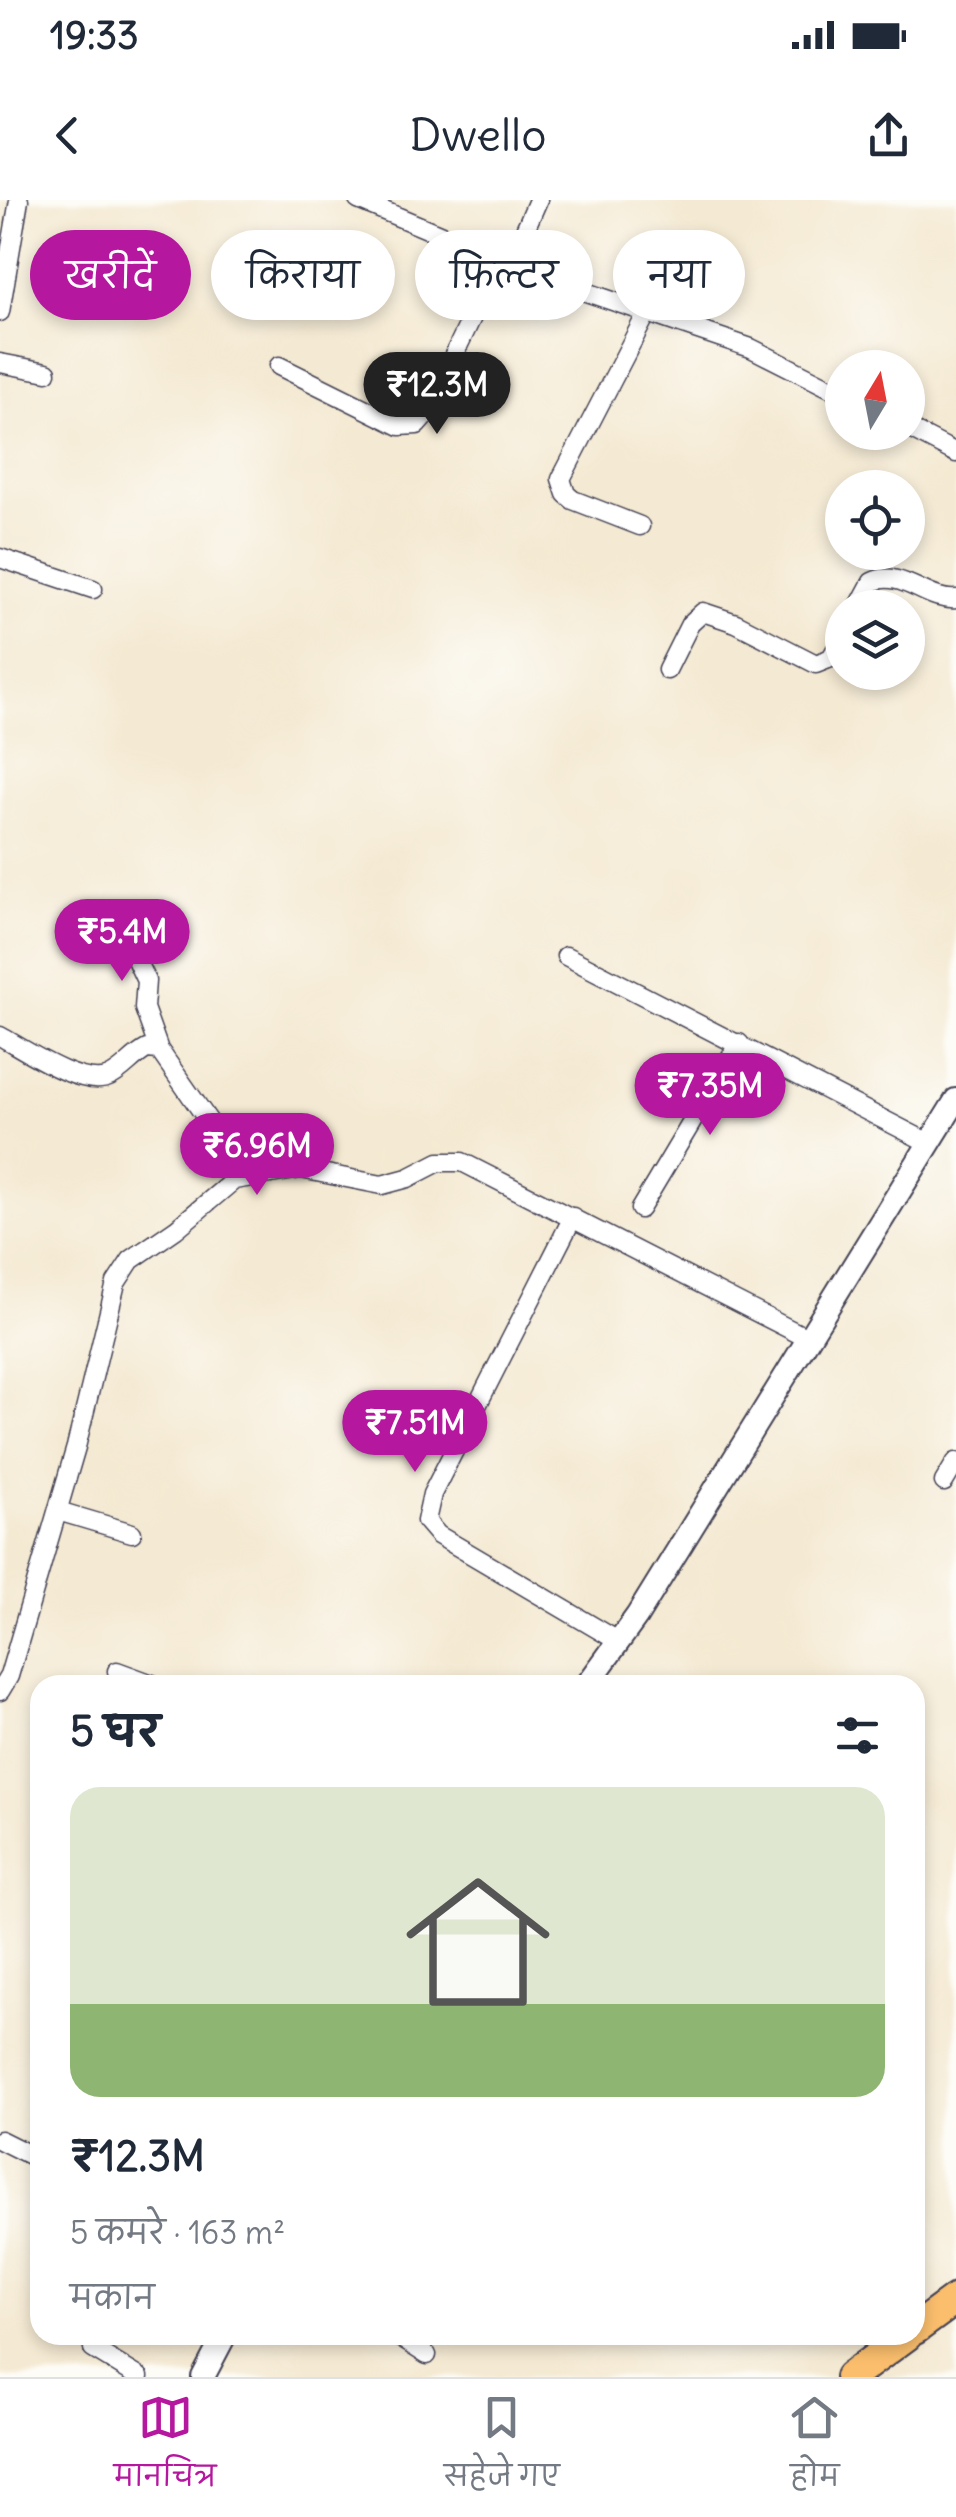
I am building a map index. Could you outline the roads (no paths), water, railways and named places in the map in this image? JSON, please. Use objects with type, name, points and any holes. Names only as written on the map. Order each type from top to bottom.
[{"type":"highway","points":[[925,2322],[956,2299]]},
{"type":"highway","points":[[850,2377],[893,2345]]},
{"type":"street","points":[[0,312],[19,200]]},
{"type":"street","points":[[358,200],[429,230]]},
{"type":"street","points":[[522,230],[538,200]]},
{"type":"street","points":[[279,366],[400,426],[416,425],[474,320]]},
{"type":"street","points":[[640,526],[574,500],[566,494],[561,479],[644,320]]},
{"type":"street","points":[[671,320],[751,348],[825,385]]},
{"type":"street","points":[[0,362],[47,372]]},
{"type":"street","points":[[925,437],[956,453]]},
{"type":"street","points":[[0,558],[93,589]]},
{"type":"street","points":[[868,590],[872,582],[886,578],[918,590]]},
{"type":"street","points":[[925,592],[956,599]]},
{"type":"street","points":[[667,670],[690,624],[704,612],[736,623],[816,664],[825,660]]},
{"type":"street","points":[[126,909],[130,947],[146,980],[144,1008],[159,1050],[228,1149],[234,1180]]},
{"type":"street","points":[[566,956],[930,1143]]},
{"type":"street","points":[[0,1036],[91,1080],[110,1076],[147,1049],[159,1050]]},
{"type":"street","points":[[640,1209],[738,1043]]},
{"type":"street","points":[[594,1675],[956,1100]]},
{"type":"street","points":[[0,1692],[9,1676],[58,1511],[108,1306],[123,1268],[196,1214],[234,1180],[302,1169],[382,1184],[408,1178],[429,1165],[451,1161],[474,1166],[808,1338]]},
{"type":"street","points":[[573,1217],[432,1494],[426,1522],[438,1535],[618,1641]]},
{"type":"street","points":[[944,1482],[956,1462]]},
{"type":"street","points":[[58,1511],[132,1533]]},
{"type":"street","points":[[117,1670],[130,1675]]},
{"type":"street","points":[[0,2140],[30,2155]]},
{"type":"street","points":[[93,2345],[139,2377]]},
{"type":"street","points":[[203,2377],[220,2345]]},
{"type":"street","points":[[412,2345],[427,2355]]}]
